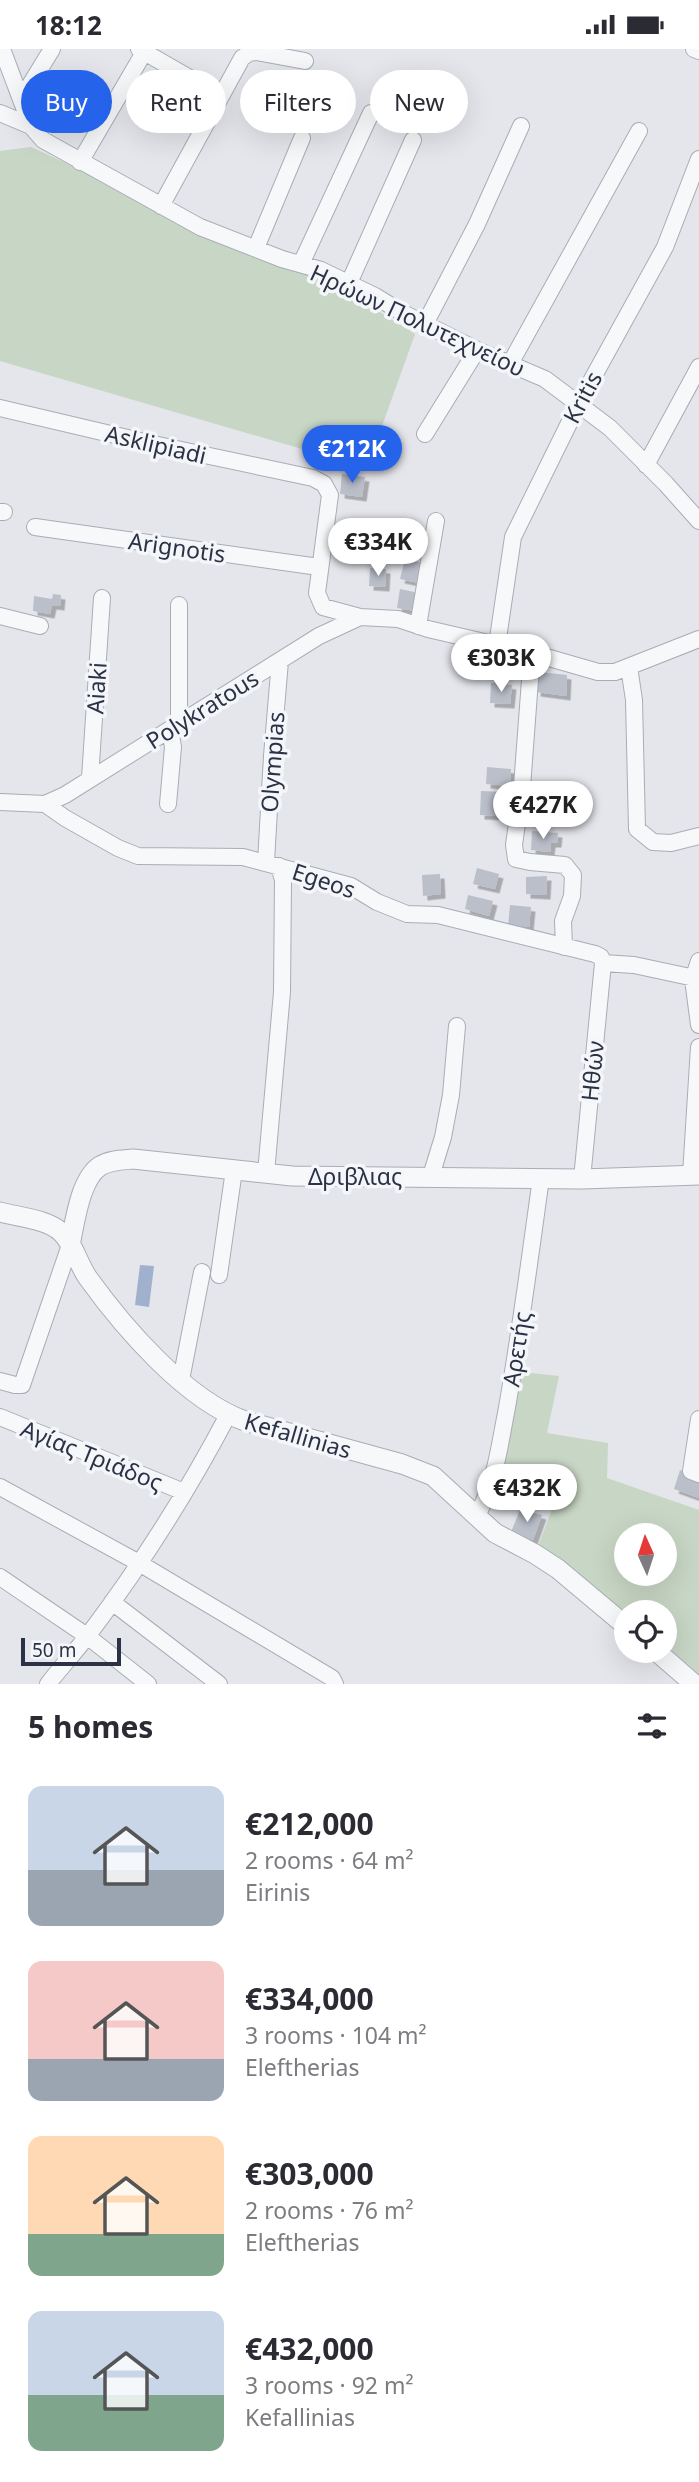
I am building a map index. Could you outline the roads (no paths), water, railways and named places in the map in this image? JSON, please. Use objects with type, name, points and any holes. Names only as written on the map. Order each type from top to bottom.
[{"type":"street","points":[[2,49],[21,96]]},
{"type":"street","points":[[39,70],[52,49]]},
{"type":"street","points":[[80,162],[143,50],[177,70]]},
{"type":"street","points":[[226,87],[242,58],[249,53],[257,52],[305,61]]},
{"type":"street","points":[[0,113],[21,122]]},
{"type":"street","points":[[301,264],[370,115]]},
{"type":"street","points":[[425,324],[477,224],[521,126]]},
{"type":"street","points":[[510,364],[639,131]]},
{"type":"street","name":"Ηρώων Πολυτεχνείου","points":[[37,133],[43,140],[80,162],[201,227],[349,283],[425,324],[545,379],[610,428],[699,521]]},
{"type":"street","points":[[161,206],[201,133]]},
{"type":"street","points":[[256,248],[302,138]]},
{"type":"street","points":[[349,283],[413,140]]},
{"type":"street","name":"Kritis","points":[[496,645],[513,537],[579,403],[664,247],[699,159]]},
{"type":"street","points":[[425,434],[477,349]]},
{"type":"street","points":[[646,465],[699,367]]},
{"type":"street","name":"Asklipiadi","points":[[0,408],[313,478],[324,484],[330,495],[319,567]]},
{"type":"street","points":[[418,626],[436,521]]},
{"type":"street","name":"Arignotis","points":[[35,527],[319,567]]},
{"type":"street","points":[[319,567],[317,593],[323,607],[360,617],[389,617],[598,672],[615,672],[699,639]]},
{"type":"street","name":"Aiaki","points":[[90,778],[102,598]]},
{"type":"street","points":[[169,804],[179,605]]},
{"type":"street","points":[[0,616],[40,626]]},
{"type":"street","name":"Polykratous","points":[[45,804],[65,795],[319,636],[360,617]]},
{"type":"street","points":[[532,653],[522,787],[514,845],[516,859],[565,865],[573,875],[572,896],[563,921],[564,947]]},
{"type":"street","name":"Olympias","points":[[267,1173],[282,992],[283,880],[272,864],[272,756],[280,661]]},
{"type":"street","points":[[629,667],[634,700],[637,829],[653,842],[671,842],[699,836]]},
{"type":"street","points":[[0,802],[45,804]]},
{"type":"street","name":"Egeos","points":[[45,804],[118,848],[138,856],[235,856],[272,864],[351,886],[377,902],[407,914],[438,915],[490,926],[595,954],[601,957],[603,963]]},
{"type":"street","points":[[699,961],[696,979],[699,1025]]},
{"type":"street","points":[[603,963],[634,965],[696,979]]},
{"type":"street","name":"Ηθών","points":[[582,1179],[603,963]]},
{"type":"street","points":[[430,1176],[443,1137],[451,1095],[457,1026]]},
{"type":"street","points":[[695,1175],[699,1047]]},
{"type":"street","name":"Δριβλιας","points":[[70,1245],[88,1179],[102,1164],[116,1160],[133,1159],[292,1176],[582,1179],[695,1175]]},
{"type":"street","points":[[219,1275],[234,1170]]},
{"type":"street","name":"Αρετής","points":[[477,1515],[489,1495],[495,1473],[515,1363],[541,1178]]},
{"type":"street","name":"Kefallinias","points":[[0,1212],[53,1227],[65,1237],[86,1275],[130,1333],[210,1404],[228,1415],[421,1471],[446,1485],[502,1537],[558,1569],[614,1616]]},
{"type":"street","points":[[0,1382],[22,1385],[70,1245]]},
{"type":"street","points":[[181,1380],[202,1272]]},
{"type":"street","points":[[48,1684],[87,1636],[139,1563],[228,1415]]},
{"type":"street","name":"Αγίας Τριάδος","points":[[0,1417],[184,1492]]},
{"type":"street","points":[[699,1419],[691,1471],[699,1474]]},
{"type":"street","points":[[0,1487],[139,1563],[332,1678],[335,1684]]},
{"type":"street","points":[[0,1577],[87,1636],[148,1684]]},
{"type":"street","points":[[112,1602],[219,1684]]},
{"type":"street","points":[[670,1663],[694,1684]]},
{"type":"water","points":[[140,1265],[154,1266],[149,1307],[135,1305]]}]
